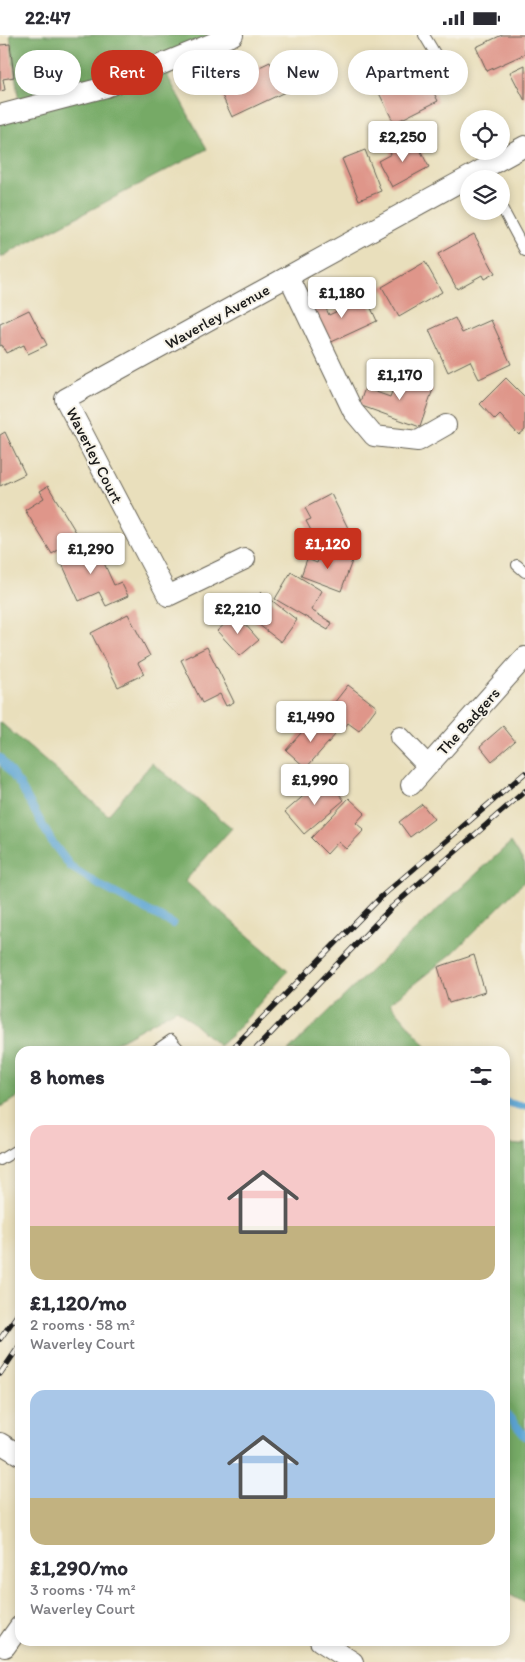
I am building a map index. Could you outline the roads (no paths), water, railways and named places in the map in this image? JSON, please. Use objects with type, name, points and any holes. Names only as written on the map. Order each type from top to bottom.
[{"type":"street","points":[[0,115],[106,87],[233,35]]},
{"type":"street","name":"Waverley Avenue","points":[[65,399],[525,146]]},
{"type":"street","points":[[289,277],[353,411],[374,436],[418,441],[446,425]]},
{"type":"street","name":"Waverley Court","points":[[65,399],[168,596],[245,559]]},
{"type":"street","name":"The Badgers","points":[[411,785],[525,657]]},
{"type":"street","points":[[400,737],[428,766]]},
{"type":"street","points":[[0,1443],[15,1452]]},
{"type":"street","points":[[5,1647],[15,1633]]},
{"type":"street","points":[[328,1646],[353,1662]]},
{"type":"lane","points":[[424,35],[433,50]]},
{"type":"lane","points":[[508,220],[525,251]]},
{"type":"lane","points":[[517,565],[525,572]]},
{"type":"lane","points":[[162,1046],[170,1040],[176,1046]]},
{"type":"lane","points":[[0,1160],[15,1151]]},
{"type":"waterway","points":[[0,758],[20,785],[52,842],[71,867],[99,885],[173,924]]},
{"type":"waterway","points":[[510,1103],[525,1106]]},
{"type":"waterway","points":[[510,1418],[525,1436]]},
{"type":"railway","points":[[235,1046],[381,897],[525,773]]},
{"type":"railway","points":[[259,1046],[392,907],[525,791]]},
{"type":"railway","points":[[0,1339],[15,1318]]},
{"type":"railway","points":[[0,1374],[15,1352]]}]
